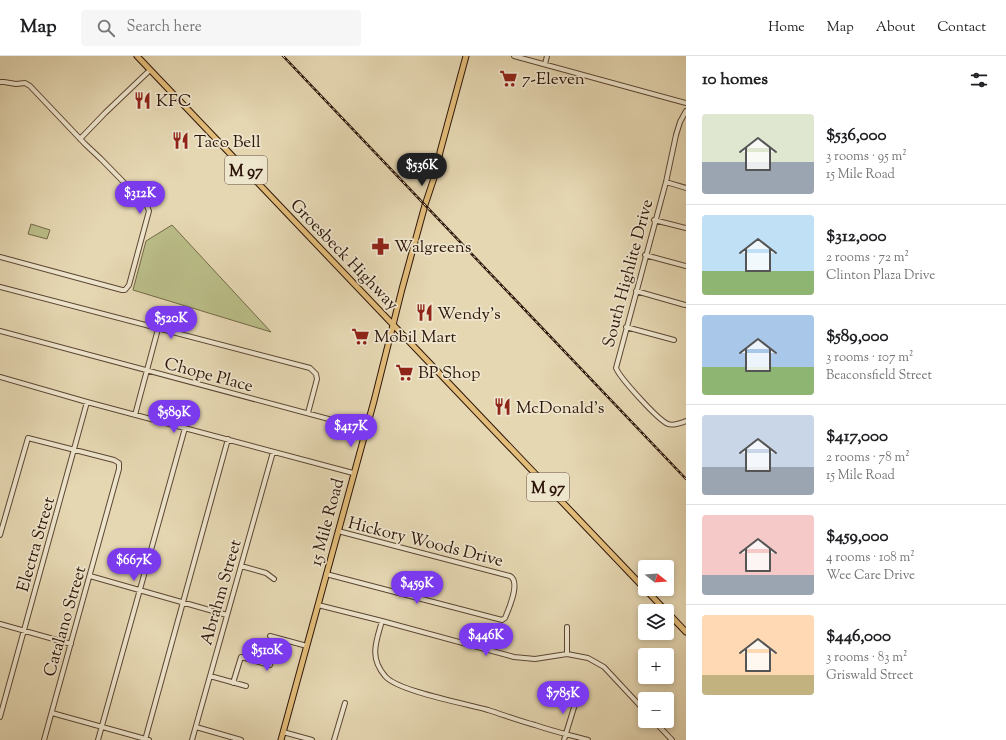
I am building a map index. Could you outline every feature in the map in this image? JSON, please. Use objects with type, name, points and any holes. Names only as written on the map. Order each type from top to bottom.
[{"type":"main road","name":"Groesbeck Highway","points":[[137,56],[658,604]]},
{"type":"main road","name":"15 Mile Road","points":[[281,740],[366,429],[425,205],[438,166],[440,152],[466,56]]},
{"type":"main road","name":"Groesbeck Highway","points":[[674,620],[686,632]]},
{"type":"street","points":[[514,56],[686,103]]},
{"type":"street","points":[[545,64],[547,56]]},
{"type":"street","points":[[80,139],[150,70]]},
{"type":"street","points":[[0,82],[28,84],[148,208],[147,220],[128,287],[125,290],[0,257]]},
{"type":"street","name":"South Highlite Drive","points":[[686,112],[680,122],[666,182],[654,220],[616,368],[640,399],[667,424],[686,422]]},
{"type":"street","points":[[666,182],[686,188]]},
{"type":"street","points":[[654,220],[686,228]]},
{"type":"street","points":[[645,255],[686,266]]},
{"type":"street","points":[[0,287],[310,368],[316,374],[317,379],[308,413]]},
{"type":"street","points":[[636,291],[686,305]]},
{"type":"street","points":[[626,327],[674,340]]},
{"type":"street","points":[[135,414],[158,329]]},
{"type":"street","name":"Chope Place","points":[[0,331],[366,429]]},
{"type":"street","points":[[0,377],[87,402],[353,473]]},
{"type":"street","name":"Electra Street","points":[[0,716],[75,450],[87,402]]},
{"type":"street","points":[[98,740],[185,428]]},
{"type":"street","points":[[0,534],[1,526],[27,439],[29,438],[75,450]]},
{"type":"street","points":[[52,713],[147,740],[228,439]]},
{"type":"street","name":"Catalano Street","points":[[44,740],[119,469],[119,463],[114,460],[75,450]]},
{"type":"street","name":"Abrahm Street","points":[[192,740],[273,452]]},
{"type":"street","name":"Hickory Woods Drive","points":[[326,574],[502,620],[506,618],[516,584],[513,577],[510,576],[338,531]]},
{"type":"street","points":[[241,566],[266,573],[274,578]]},
{"type":"street","points":[[90,576],[227,615]]},
{"type":"street","points":[[318,606],[382,621],[521,658],[535,659],[566,654],[588,658],[604,667],[638,703]]},
{"type":"street","points":[[382,621],[375,645],[375,656],[377,664],[384,675],[393,682],[411,689],[588,740]]},
{"type":"street","points":[[0,624],[71,644]]},
{"type":"street","points":[[566,654],[567,627]]},
{"type":"street","points":[[270,636],[306,646]]},
{"type":"street","points":[[233,682],[241,657],[270,665],[277,638]]},
{"type":"street","points":[[210,676],[246,686]]},
{"type":"street","points":[[564,740],[576,701]]},
{"type":"street","points":[[334,740],[345,703]]},
{"type":"street","points":[[196,727],[241,740]]},
{"type":"street","points":[[661,728],[672,740]]},
{"type":"street","points":[[283,732],[312,740]]},
{"type":"green space","points":[[31,224],[50,230],[47,239],[28,234]]},
{"type":"green space","points":[[172,225],[271,332],[133,290],[146,241]]},
{"type":"railway","points":[[283,56],[686,479]]},
{"type":"place","name":"7-Eleven","points":[[509,78]]},
{"type":"place","name":"KFC","points":[[143,100]]},
{"type":"place","name":"Taco Bell","points":[[181,141]]},
{"type":"place","name":"Walgreens","points":[[381,246]]},
{"type":"place","name":"Wendy's","points":[[424,313]]},
{"type":"place","name":"Mobil Mart","points":[[361,336]]},
{"type":"place","name":"BP Shop","points":[[405,372]]},
{"type":"place","name":"McDonald's","points":[[503,407]]}]
